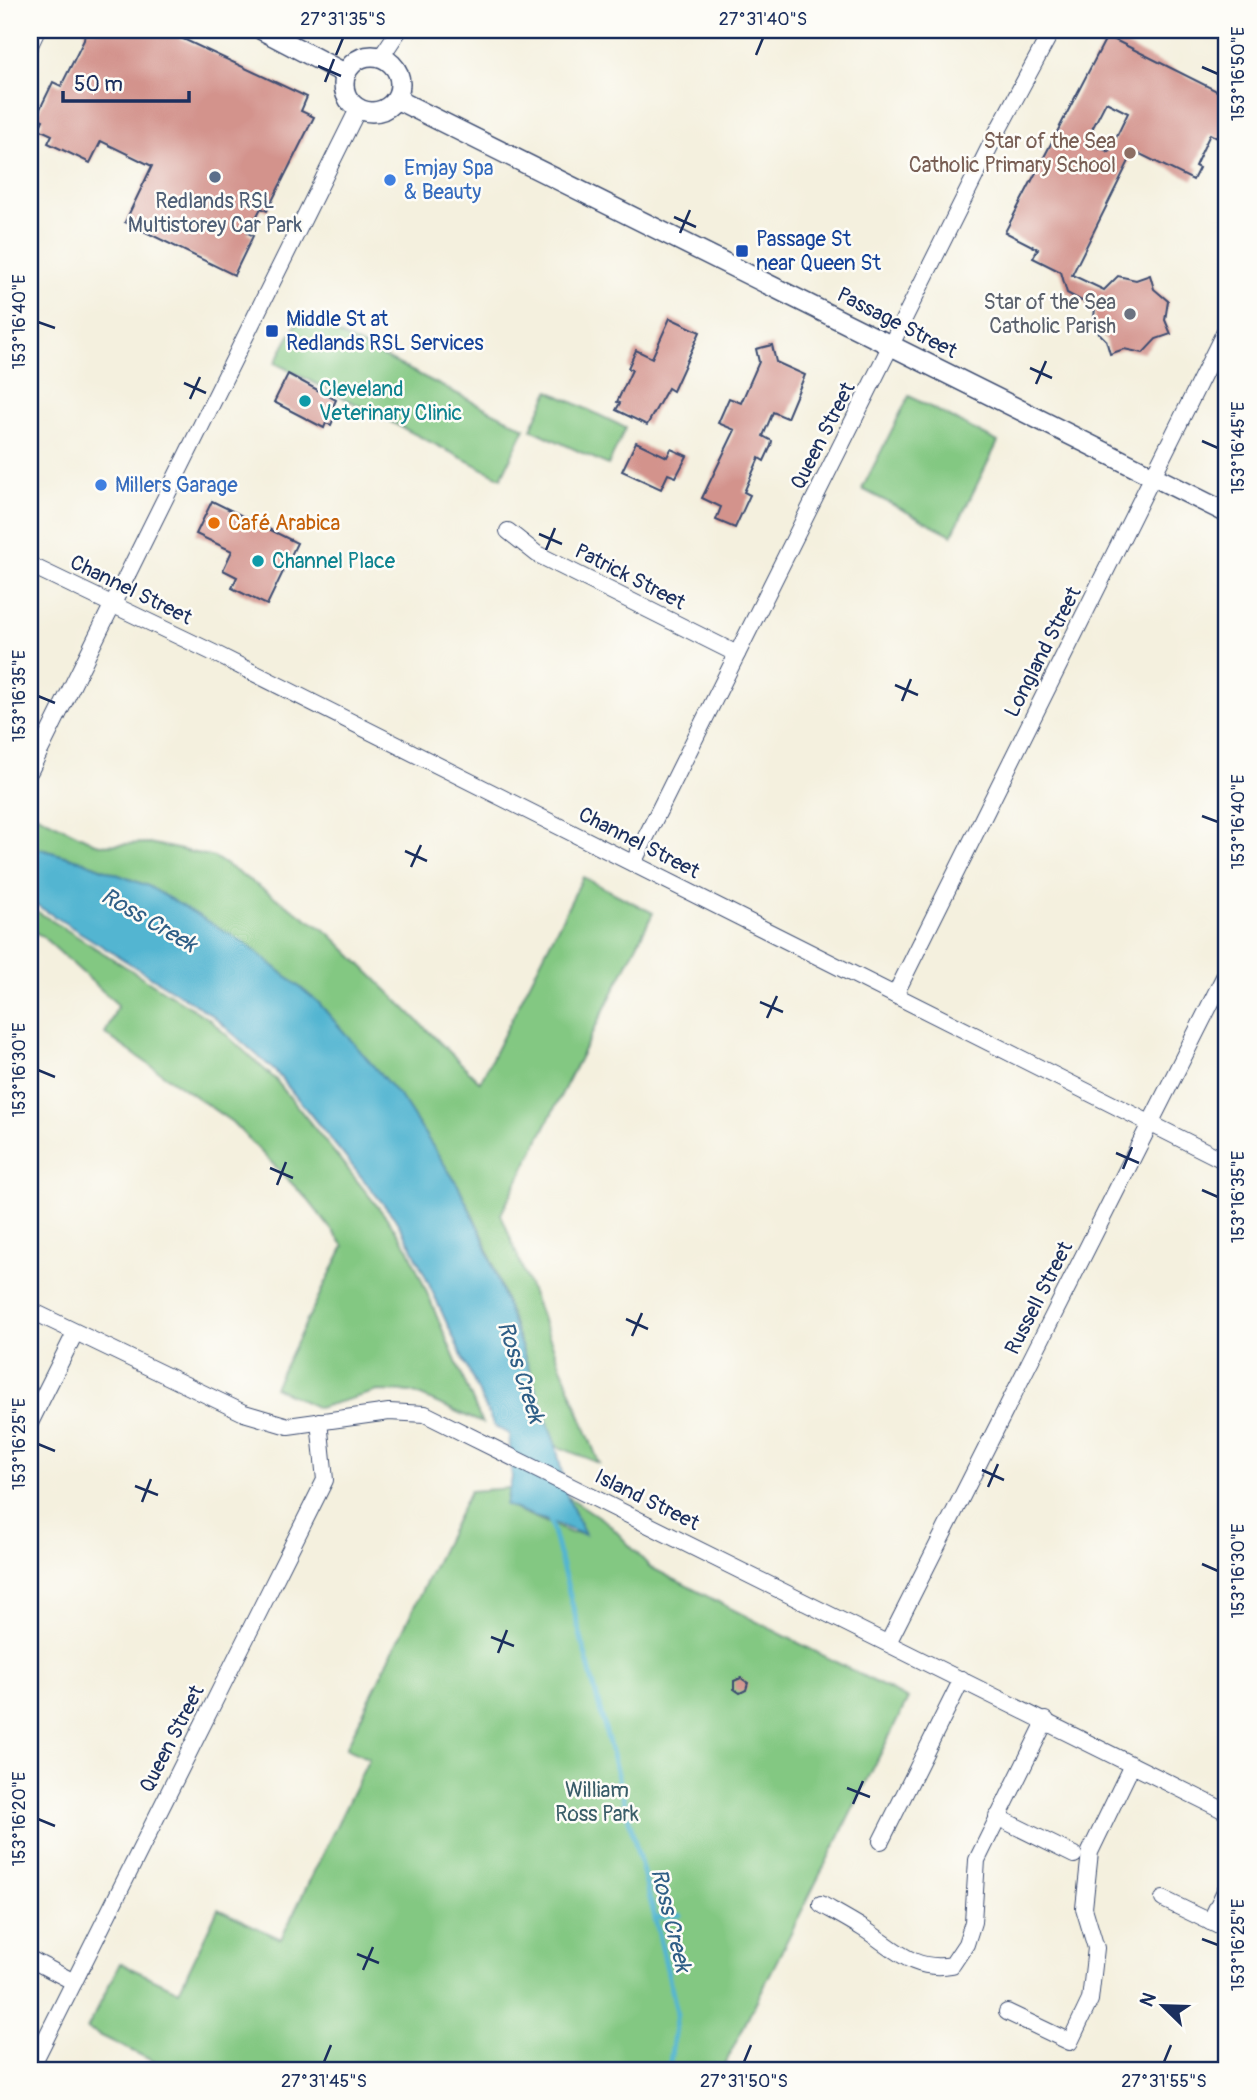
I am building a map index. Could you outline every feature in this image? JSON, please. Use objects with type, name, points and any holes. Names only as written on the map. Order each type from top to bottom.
[{"type":"street","points":[[30,45],[37,30]]},
{"type":"street","points":[[262,30],[346,74]]},
{"type":"street","points":[[381,57],[399,30]]},
{"type":"street","name":"Queen Street","points":[[633,863],[995,136],[1052,30]]},
{"type":"street","points":[[381,57],[389,61],[399,75],[400,92],[383,110],[366,112],[358,109],[347,97],[346,74],[356,60],[381,57]]},
{"type":"street","name":"Passage Street","points":[[396,99],[1227,513]]},
{"type":"street","points":[[30,771],[358,109]]},
{"type":"street","name":"Longland Street","points":[[895,995],[1227,327]]},
{"type":"street","name":"Patrick Street","points":[[508,531],[537,554],[737,654]]},
{"type":"street","name":"Channel Street","points":[[30,565],[633,863],[1227,1162]]},
{"type":"street","name":"Russell Street","points":[[888,1643],[1227,971]]},
{"type":"street","name":"Island Street","points":[[30,1310],[244,1413],[288,1426],[388,1412],[425,1414],[1227,1812]]},
{"type":"street","points":[[30,1423],[75,1332]]},
{"type":"street","name":"Queen Street","points":[[30,2070],[325,1480],[319,1421]]},
{"type":"street","points":[[881,1841],[962,1679]]},
{"type":"street","points":[[821,1904],[865,1929],[903,1958],[920,1965],[952,1965],[966,1944],[972,1922],[977,1860],[1046,1720]]},
{"type":"street","points":[[1007,2012],[1070,2042],[1090,2000],[1096,1948],[1084,1908],[1090,1852],[1132,1765]]},
{"type":"street","points":[[997,1816],[1074,1855]]},
{"type":"street","points":[[1210,1922],[1227,1887]]},
{"type":"street","points":[[1163,1899],[1227,1930]]},
{"type":"street","points":[[30,1959],[74,1982]]},
{"type":"green space","points":[[301,315],[525,428],[501,478],[275,363]]},
{"type":"green space","points":[[549,391],[626,428],[608,465],[531,429]]},
{"type":"green space","points":[[909,396],[998,442],[952,535],[862,489]]},
{"type":"green space","points":[[31,812],[99,845],[149,843],[214,857],[329,933],[480,1082],[583,877],[653,913],[501,1214],[599,1463],[556,1446],[483,1236],[459,1187],[403,1101],[148,886],[82,861],[30,846]]},
{"type":"green space","points":[[30,907],[209,1019],[275,1079],[408,1248],[482,1423],[412,1392],[378,1391],[318,1408],[274,1387],[344,1246],[308,1200],[232,1122],[105,1034],[118,1005],[42,936],[30,930]]},
{"type":"green space","name":"William Ross Park","points":[[510,1488],[505,1505],[571,1533],[584,1534],[567,1496],[608,1523],[650,1567],[908,1699],[722,2070],[171,2070],[87,2029],[120,1963],[179,1991],[218,1909],[281,1939],[369,1759],[346,1748],[470,1491]]},
{"type":"water","points":[[30,846],[82,861],[148,886],[245,943],[318,1002],[402,1099],[459,1187],[482,1236],[556,1446],[567,1496],[585,1535],[505,1505],[512,1478],[509,1434],[494,1426],[411,1245],[394,1217],[276,1072],[212,1015],[30,901]]},
{"type":"building","points":[[85,30],[183,30],[179,37],[307,97],[301,111],[314,117],[267,211],[261,208],[248,233],[253,236],[234,275],[125,222],[152,166],[101,141],[90,163],[48,143],[52,135],[39,129],[43,120],[36,117],[53,82],[61,86],[84,40]]},
{"type":"building","points":[[1107,36],[1227,96],[1227,143],[1210,134],[1195,166],[1199,168],[1193,180],[1134,151],[1072,275],[1104,290],[1118,276],[1136,280],[1150,275],[1154,289],[1168,301],[1165,320],[1171,334],[1156,339],[1143,353],[1124,349],[1110,354],[1106,340],[1093,327],[1095,308],[1067,293],[1061,272],[1033,258],[1038,249],[1005,232]],"holes":[[[1106,102],[1128,113],[1109,152],[1086,141]]]},
{"type":"building","points":[[670,318],[700,332],[673,391],[668,388],[647,425],[616,410],[620,403],[617,402],[632,370],[628,368],[636,350],[652,358]]},
{"type":"building","points":[[772,345],[776,362],[805,375],[787,418],[773,412],[763,436],[772,441],[771,446],[764,461],[759,458],[744,492],[750,495],[735,528],[716,520],[721,507],[702,498],[735,430],[718,423],[729,398],[741,403],[759,362],[756,349]]},
{"type":"building","name":"Cleveland Veterinary Clinic","points":[[288,374],[336,400],[331,411],[336,413],[331,425],[326,423],[324,428],[274,402]]},
{"type":"building","points":[[636,442],[667,457],[671,449],[687,456],[676,477],[668,474],[661,489],[622,471]]},
{"type":"building","name":"Channel Place","points":[[212,501],[297,543],[267,605],[232,588],[237,577],[223,570],[232,551],[196,534]]},
{"type":"building","points":[[741,1678],[748,1683],[746,1690],[740,1693],[734,1689],[734,1681]]},
{"type":"waterway","name":"Ross Creek","points":[[550,1520],[655,1918],[677,2012],[669,2070]]},
{"type":"waterway","points":[[655,1918],[680,1915]]},
{"type":"place","name":"Star of the Sea Catholic Primary School","points":[[1130,153]]},
{"type":"place","name":"Redlands RSL Multistorey Car Park","points":[[215,177]]},
{"type":"place","name":"Emjay Spa & Beauty","points":[[390,180]]},
{"type":"place","name":"Passage St near Queen St","points":[[742,251]]},
{"type":"place","name":"Star of the Sea Catholic Parish","points":[[1130,314]]},
{"type":"place","name":"Middle St at Redlands RSL Services","points":[[272,331]]},
{"type":"place","name":"Cleveland Veterinary Clinic","points":[[305,401]]},
{"type":"place","name":"Millers Garage","points":[[101,485]]},
{"type":"place","name":"Café Arabica","points":[[214,523]]},
{"type":"place","name":"Channel Place","points":[[258,561]]}]
